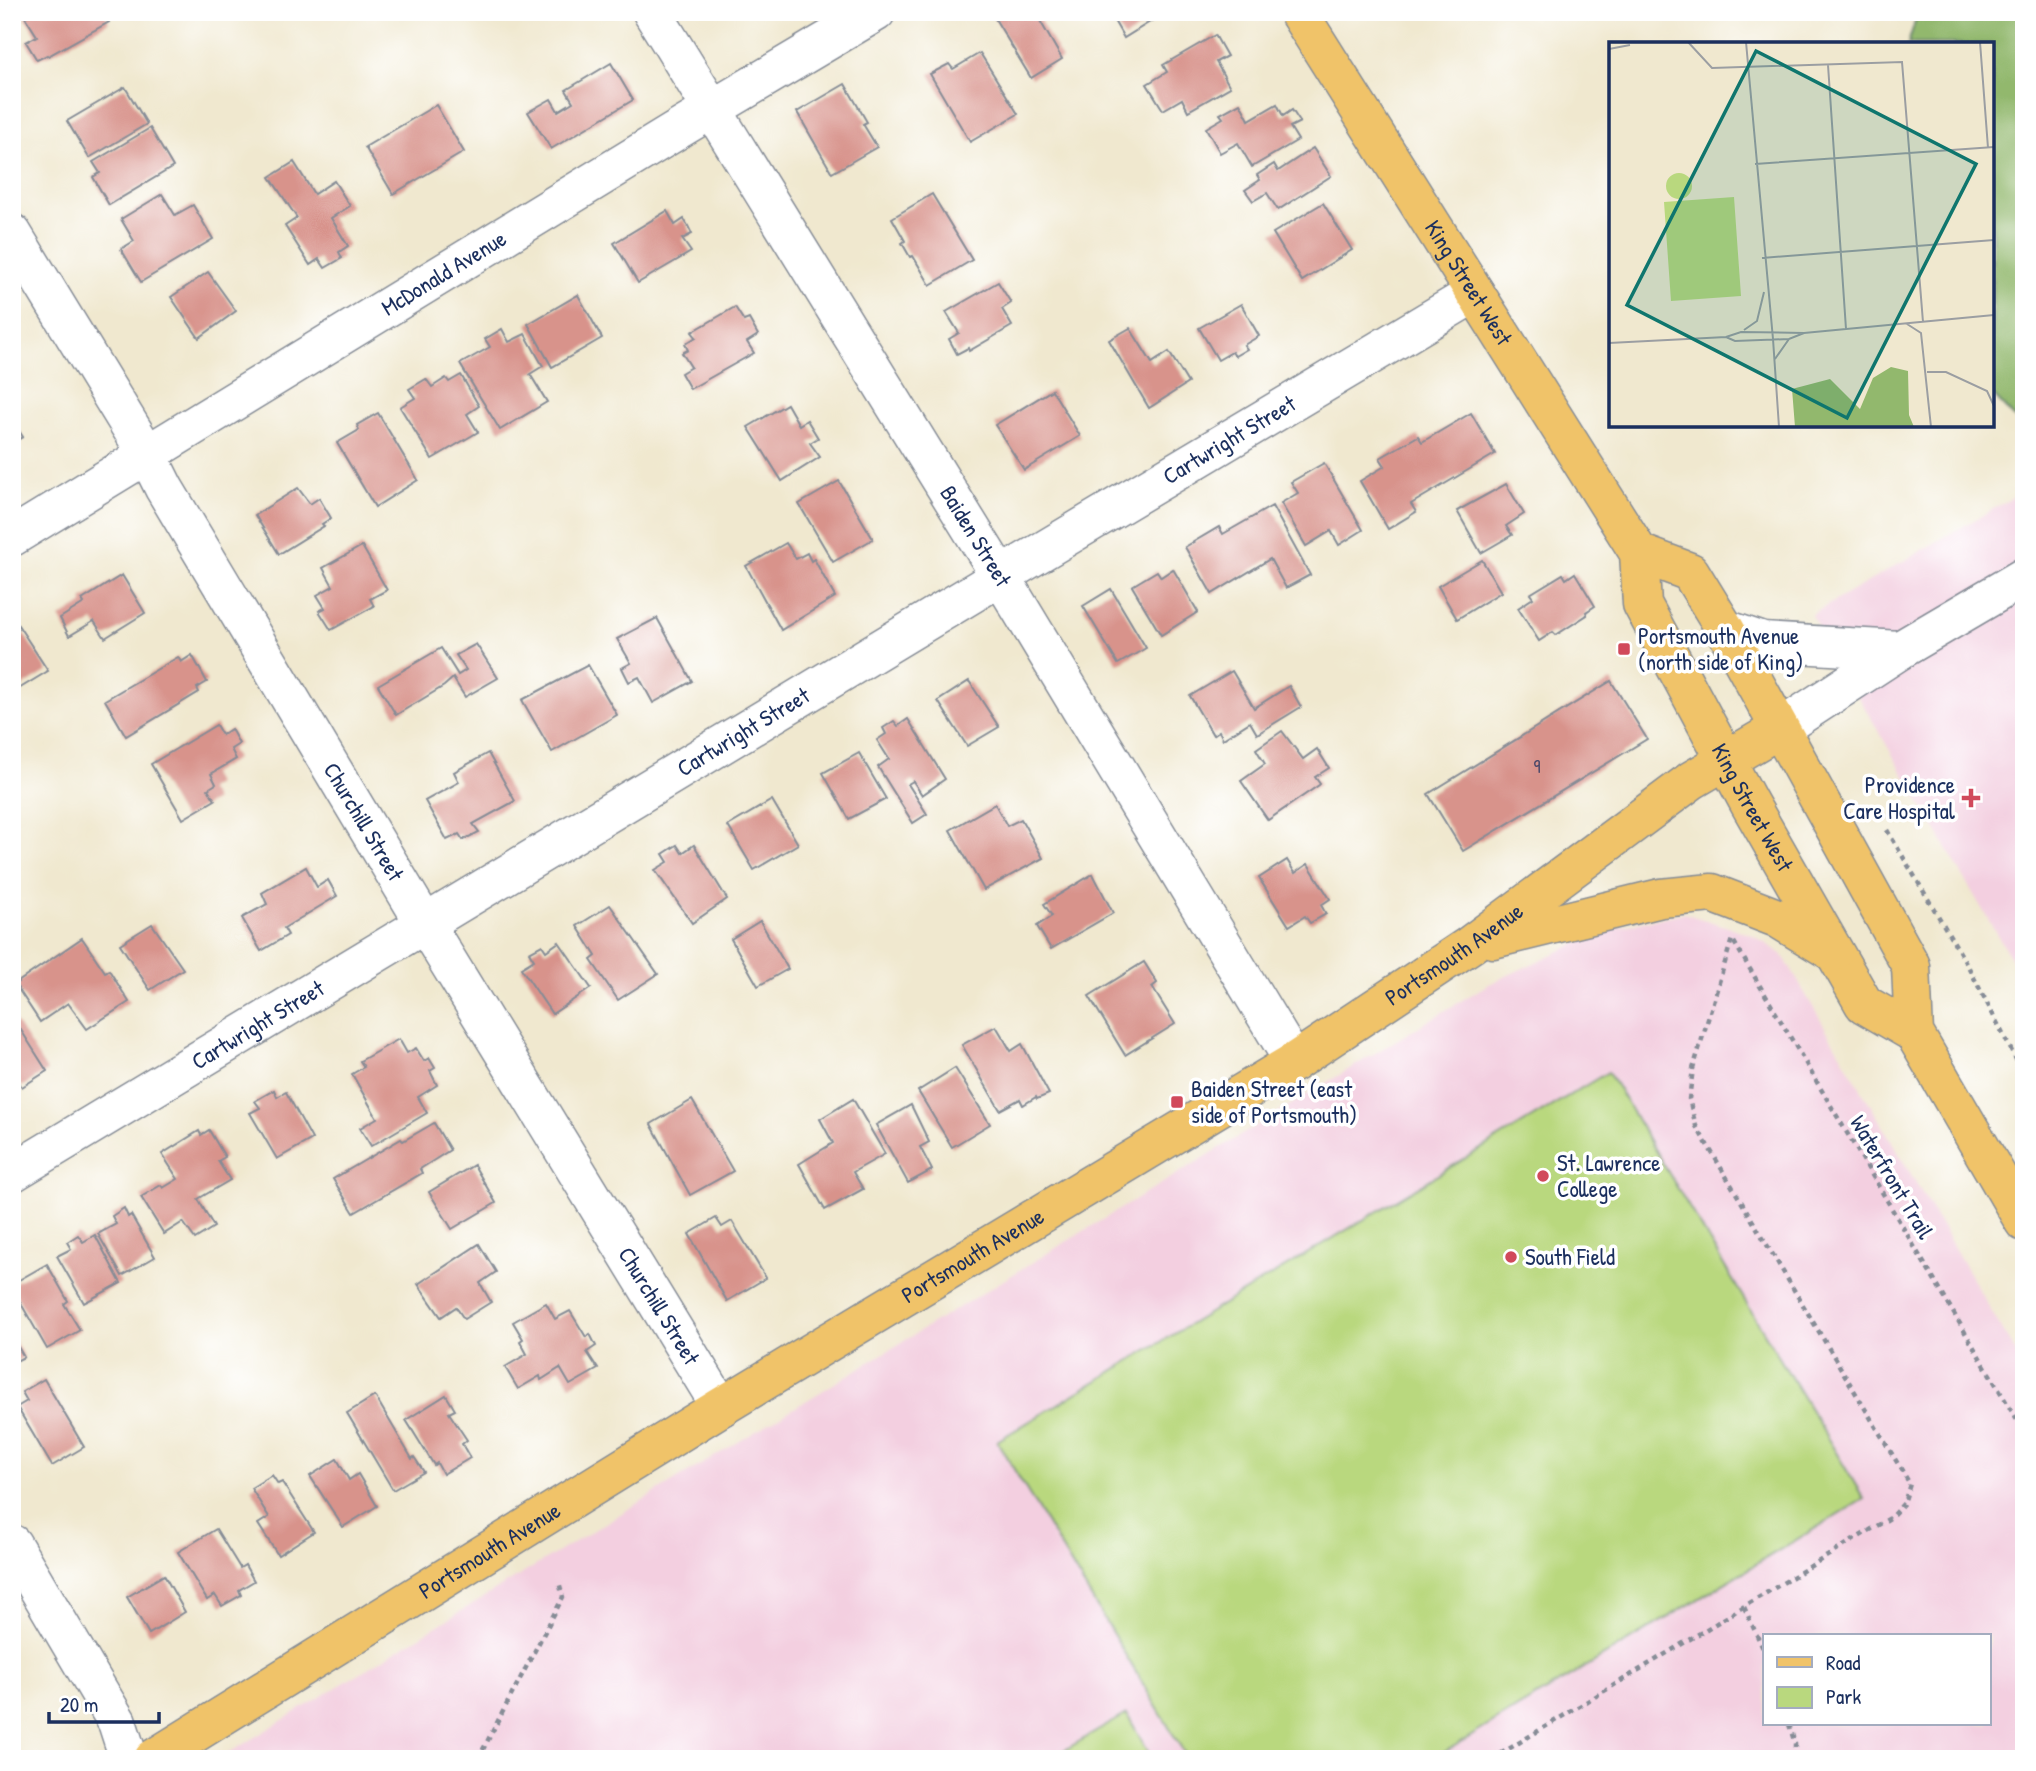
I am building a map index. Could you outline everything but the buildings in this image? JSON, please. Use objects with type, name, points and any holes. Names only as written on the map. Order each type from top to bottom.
[{"type":"main road","name":"King Street West","points":[[1298,12],[1639,553],[1642,604],[1726,760],[1864,1004],[1914,1033]]},
{"type":"main road","name":"King Street West","points":[[1639,553],[1690,572],[1725,629],[1911,966],[1914,1033],[2024,1222]]},
{"type":"main road","name":"Portsmouth Avenue","points":[[153,1759],[720,1406],[1294,1062],[1471,945],[1692,780],[1779,729]]},
{"type":"main road","points":[[1471,945],[1539,926],[1661,898],[1712,893],[1777,918],[1835,954]]},
{"type":"street","name":"Baiden Street","points":[[652,12],[1001,577],[1294,1062]]},
{"type":"street","name":"McDonald Avenue","points":[[12,537],[876,12]]},
{"type":"street","name":"Churchill Street","points":[[12,233],[147,454],[164,488],[425,924],[720,1406]]},
{"type":"street","name":"Cartwright Street","points":[[12,1173],[1475,293]]},
{"type":"street","points":[[1779,729],[1900,650],[2024,577]]},
{"type":"street","points":[[1725,629],[1763,642],[1900,650]]},
{"type":"street","points":[[12,1544],[117,1722],[129,1759]]},
{"type":"path","points":[[1887,830],[1968,966],[2024,1075]]},
{"type":"path","name":"Waterfront Trail","points":[[1744,1607],[1890,1518],[1904,1503],[1910,1484],[1696,1126],[1689,1099],[1693,1069],[1732,938],[2024,1432]]},
{"type":"path","points":[[479,1758],[563,1597],[559,1582]]},
{"type":"path","points":[[1492,1759],[1744,1607],[1763,1650]]},
{"type":"path","points":[[1790,1726],[1795,1744],[1795,1759]]},
{"type":"shaded area","name":"Providence Care Hospital","points":[[2024,491],[2024,981],[1811,615]]},
{"type":"shaded area","name":"St. Lawrence College","points":[[1683,913],[1751,934],[1782,954],[2024,1367],[2024,1759],[219,1759],[1487,985],[1603,931]]},
{"type":"green space","points":[[1918,12],[2024,12],[2024,428],[1994,396],[1994,42],[1909,42]]},
{"type":"green space","name":"South Field","points":[[1608,1072],[1864,1499],[1433,1759],[1188,1759],[997,1441]]},
{"type":"green space","points":[[1127,1714],[1152,1759],[1049,1759]]},
{"type":"place","name":"Portsmouth Avenue (north side of King)","points":[[1624,649]]},
{"type":"place","name":"Providence Care Hospital","points":[[1971,798]]},
{"type":"place","name":"Baiden Street (east side of Portsmouth)","points":[[1177,1102]]},
{"type":"place","name":"St. Lawrence College","points":[[1543,1176]]},
{"type":"place","name":"South Field","points":[[1511,1257]]}]
